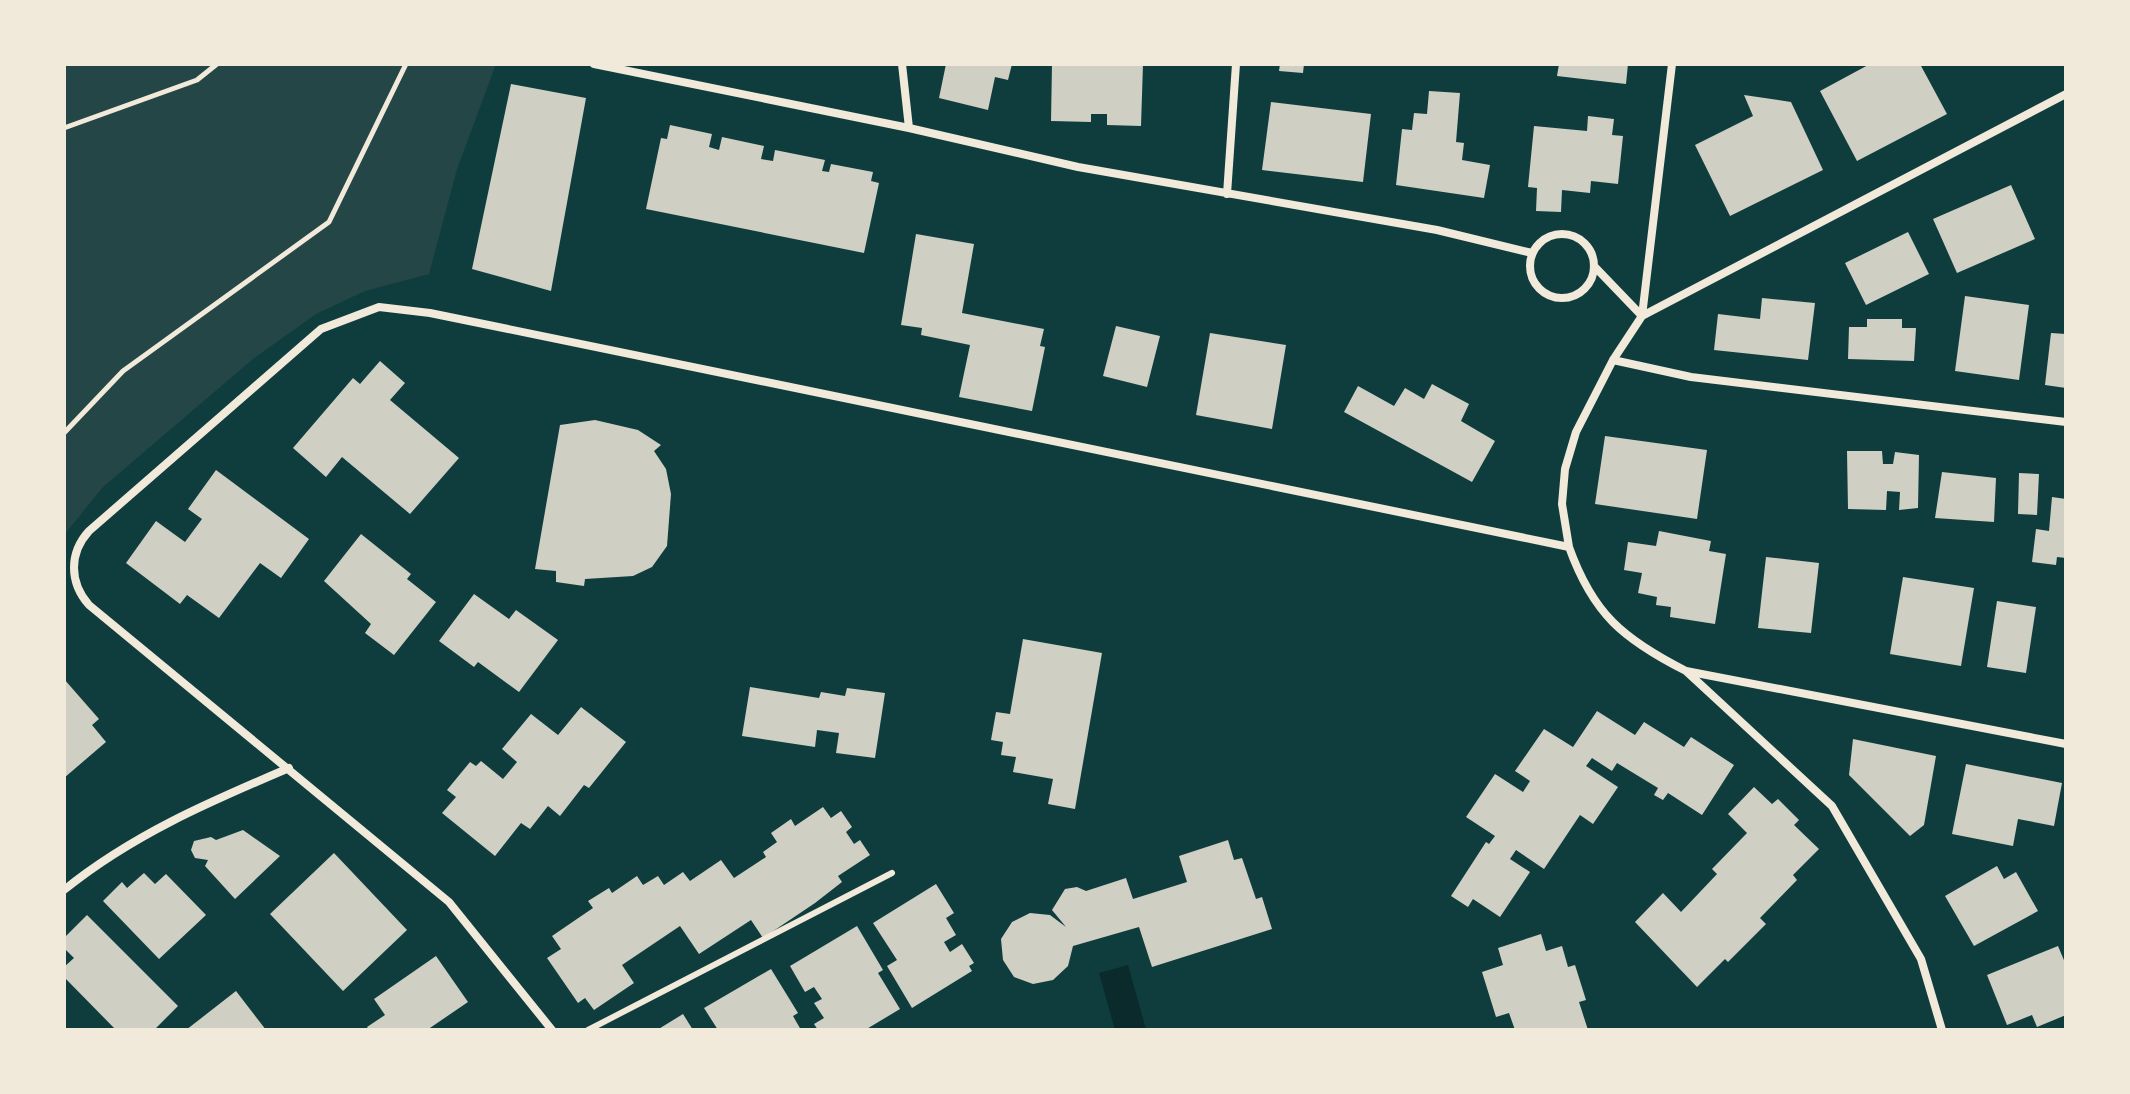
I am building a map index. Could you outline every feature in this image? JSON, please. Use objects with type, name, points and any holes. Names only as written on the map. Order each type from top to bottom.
[{"type":"street","points":[[594,64],[909,128],[1078,167],[1437,230],[1532,253]]},
{"type":"street","points":[[902,64],[909,128]]},
{"type":"street","points":[[1227,194],[1236,64]]},
{"type":"street","points":[[1672,64],[1642,316],[1613,360],[1576,432],[1565,469],[1562,504],[1569,547],[1579,574],[1603,614],[1641,648],[1686,671],[1832,806],[1921,959],[1942,1030]]},
{"type":"street","points":[[1642,316],[2066,94]]},
{"type":"street","points":[[1594,266],[1584,289],[1574,296],[1549,296],[1532,278],[1532,253],[1541,242],[1554,235],[1568,235],[1581,241],[1590,252],[1594,266],[1642,316]]},
{"type":"street","points":[[552,1030],[449,902],[89,605],[80,594],[73,575],[74,559],[89,531],[321,329],[379,307],[430,313],[1569,547]]},
{"type":"street","points":[[1613,360],[1691,377],[2066,422]]},
{"type":"street","points":[[1686,671],[2066,744]]},
{"type":"street","points":[[64,890],[98,863],[142,835],[191,810],[289,768]]},
{"type":"lane","points":[[588,1030],[892,873]]},
{"type":"path","points":[[64,128],[197,80],[217,64]]},
{"type":"path","points":[[64,433],[123,371],[329,222],[406,64]]},
{"type":"shaded area","points":[[64,64],[496,64],[457,169],[429,274],[365,291],[316,314],[253,359],[103,487],[64,535]]},
{"type":"shaded area","points":[[1128,965],[1146,1029],[1143,1030],[1115,1030],[1099,973]]},
{"type":"building","points":[[946,64],[1012,64],[1008,80],[995,77],[988,110],[939,98]]},
{"type":"building","points":[[1052,64],[1143,64],[1141,126],[1107,125],[1107,114],[1091,114],[1091,122],[1051,121]]},
{"type":"building","points":[[1280,64],[1304,64],[1303,73],[1279,71]]},
{"type":"building","points":[[1559,64],[1628,64],[1626,84],[1557,76]]},
{"type":"building","points":[[1870,64],[1920,64],[1947,114],[1857,161],[1820,91]]},
{"type":"building","points":[[511,84],[586,98],[551,291],[472,269]]},
{"type":"building","points":[[1429,91],[1460,93],[1456,142],[1464,143],[1462,160],[1490,165],[1484,198],[1396,185],[1402,129],[1412,130],[1414,113],[1427,114]]},
{"type":"building","points":[[1744,95],[1791,102],[1823,170],[1730,216],[1695,145],[1753,116]]},
{"type":"building","points":[[1271,102],[1371,114],[1363,182],[1262,170]]},
{"type":"building","points":[[1588,116],[1614,119],[1612,135],[1623,136],[1618,184],[1591,181],[1590,193],[1562,190],[1561,212],[1536,211],[1537,188],[1528,187],[1534,126],[1587,131]]},
{"type":"building","points":[[670,125],[712,134],[709,147],[719,150],[722,137],[764,146],[761,159],[773,161],[775,150],[825,160],[822,171],[829,172],[831,164],[873,172],[871,181],[879,183],[864,253],[646,209],[661,138],[667,139]]},
{"type":"building","points":[[2011,185],[2035,239],[1957,273],[1933,219]]},
{"type":"building","points":[[1908,232],[1929,274],[1866,305],[1845,263]]},
{"type":"building","points":[[916,234],[974,244],[962,313],[1044,329],[1040,346],[1045,347],[1032,411],[959,397],[970,345],[921,335],[922,328],[901,325]]},
{"type":"building","points":[[1965,296],[2029,305],[2019,380],[1955,371]]},
{"type":"building","points":[[1762,298],[1815,303],[1808,360],[1714,350],[1718,314],[1760,319]]},
{"type":"building","points":[[1867,319],[1902,319],[1902,328],[1916,328],[1914,361],[1848,359],[1849,327],[1867,327]]},
{"type":"building","points":[[1116,326],[1160,336],[1147,387],[1103,376]]},
{"type":"building","points":[[1210,333],[1286,345],[1272,429],[1196,415]]},
{"type":"building","points":[[2051,333],[2066,334],[2066,388],[2045,385]]},
{"type":"building","points":[[380,361],[405,383],[390,400],[459,458],[410,514],[342,457],[326,477],[293,448],[353,378],[360,384]]},
{"type":"building","points":[[1432,384],[1469,404],[1461,421],[1495,441],[1472,482],[1344,412],[1358,386],[1394,406],[1405,388],[1424,399]]},
{"type":"building","points":[[595,420],[638,430],[661,445],[654,451],[666,469],[671,494],[667,546],[652,567],[633,576],[585,579],[584,586],[556,582],[556,571],[535,569],[560,425]]},
{"type":"building","points":[[1605,436],[1707,450],[1697,519],[1595,504]]},
{"type":"building","points":[[1847,451],[1882,451],[1883,464],[1893,464],[1895,452],[1919,455],[1918,508],[1899,510],[1900,492],[1887,491],[1886,510],[1848,509]]},
{"type":"building","points":[[216,470],[309,539],[281,578],[260,563],[219,618],[187,595],[180,604],[126,563],[156,521],[185,542],[202,519],[188,509]]},
{"type":"building","points":[[1942,472],[1996,478],[1994,522],[1935,518]]},
{"type":"building","points":[[2019,473],[2039,474],[2037,515],[2018,514]]},
{"type":"building","points":[[2052,497],[2066,499],[2066,558],[2057,557],[2056,565],[2032,562],[2036,529],[2049,531]]},
{"type":"building","points":[[1659,531],[1711,541],[1709,551],[1726,554],[1715,624],[1670,617],[1671,607],[1656,605],[1657,597],[1638,593],[1642,573],[1624,570],[1628,542],[1656,546]]},
{"type":"building","points":[[361,534],[411,574],[407,579],[436,602],[394,655],[365,633],[371,624],[324,581]]},
{"type":"building","points":[[1766,557],[1819,563],[1811,633],[1758,628]]},
{"type":"building","points":[[1903,577],[1974,588],[1961,666],[1890,654]]},
{"type":"building","points":[[474,594],[509,619],[516,610],[558,640],[519,692],[478,662],[474,667],[439,641]]},
{"type":"building","points":[[1997,601],[2036,607],[2026,673],[1987,667]]},
{"type":"building","points":[[1023,639],[1102,653],[1075,809],[1048,804],[1053,779],[1013,772],[1016,757],[1001,755],[1003,742],[991,740],[996,712],[1010,714]]},
{"type":"building","points":[[64,679],[99,719],[92,725],[106,742],[64,778]]},
{"type":"building","points":[[750,687],[819,698],[821,692],[845,696],[847,688],[885,693],[875,758],[836,753],[839,733],[817,730],[815,747],[742,736]]},
{"type":"building","points":[[581,707],[626,742],[589,788],[584,785],[560,816],[548,806],[530,829],[521,823],[495,856],[442,813],[456,797],[447,790],[470,762],[476,766],[481,761],[503,779],[517,762],[502,749],[531,714],[558,735]]},
{"type":"building","points":[[1597,711],[1635,735],[1644,722],[1684,747],[1691,737],[1734,765],[1702,815],[1668,793],[1663,800],[1654,795],[1658,788],[1617,763],[1612,771],[1592,758],[1586,766],[1618,787],[1593,824],[1580,815],[1544,869],[1516,850],[1510,859],[1530,872],[1500,917],[1473,899],[1468,907],[1451,896],[1486,842],[1489,844],[1495,836],[1466,817],[1495,774],[1523,792],[1530,781],[1515,771],[1544,729],[1573,747]]},
{"type":"building","points":[[1853,739],[1936,756],[1924,825],[1910,836],[1849,775]]},
{"type":"building","points":[[1966,764],[2062,783],[2054,826],[2018,819],[2013,846],[1952,834]]},
{"type":"building","points":[[1754,787],[1772,804],[1778,799],[1799,820],[1794,825],[1819,849],[1793,875],[1797,880],[1760,918],[1766,924],[1728,962],[1725,959],[1697,987],[1635,922],[1663,893],[1681,912],[1717,874],[1712,869],[1747,833],[1728,814]]},
{"type":"building","points":[[823,807],[831,818],[841,811],[852,827],[846,832],[854,844],[860,840],[870,855],[838,876],[842,882],[815,903],[763,938],[751,920],[699,954],[680,926],[622,965],[634,983],[594,1010],[585,998],[578,1003],[547,958],[561,949],[552,936],[593,908],[588,901],[609,888],[612,893],[637,876],[643,885],[658,876],[664,885],[683,872],[690,881],[721,860],[734,878],[766,857],[763,852],[777,842],[771,833],[791,819],[795,826]]},
{"type":"building","points":[[243,830],[280,856],[235,899],[205,866],[208,860],[195,858],[191,850],[194,841],[211,837],[216,840]]},
{"type":"building","points":[[1228,840],[1234,860],[1242,858],[1256,899],[1262,897],[1272,929],[1152,967],[1139,927],[1073,946],[1068,966],[1053,980],[1033,984],[1014,977],[1003,960],[1001,939],[1012,922],[1030,913],[1050,915],[1066,927],[1052,910],[1065,889],[1077,887],[1086,891],[1126,878],[1133,899],[1187,882],[1179,856]]},
{"type":"building","points":[[334,853],[407,930],[343,991],[270,914]]},
{"type":"building","points":[[1997,866],[2004,879],[2016,872],[2038,911],[1974,946],[1945,896]]},
{"type":"building","points":[[144,873],[155,884],[166,874],[206,915],[159,959],[103,901],[122,882],[127,888]]},
{"type":"building","points":[[936,884],[954,913],[946,918],[956,935],[944,942],[950,952],[962,944],[974,963],[969,966],[972,971],[912,1008],[887,966],[897,960],[873,923]]},
{"type":"building","points":[[87,915],[178,1006],[154,1030],[116,1030],[64,977],[64,967],[74,958],[64,948],[64,938]]},
{"type":"building","points":[[857,926],[883,970],[878,973],[900,1009],[865,1030],[818,1030],[814,1024],[824,1018],[814,1003],[822,999],[814,987],[805,992],[790,966]]},
{"type":"building","points":[[1541,934],[1546,951],[1562,946],[1568,967],[1575,965],[1586,1000],[1579,1002],[1588,1030],[1515,1030],[1509,1013],[1496,1017],[1482,972],[1503,965],[1498,948]]},
{"type":"building","points":[[2058,946],[2066,965],[2066,1015],[2037,1027],[2032,1015],[2007,1025],[1987,975]]},
{"type":"building","points":[[436,956],[468,1002],[427,1030],[369,1030],[367,1027],[385,1015],[374,999]]},
{"type":"building","points":[[771,969],[798,1013],[793,1016],[801,1030],[718,1030],[704,1008]]},
{"type":"building","points":[[236,991],[266,1030],[186,1030]]},
{"type":"building","points":[[683,1014],[693,1030],[657,1030]]}]
